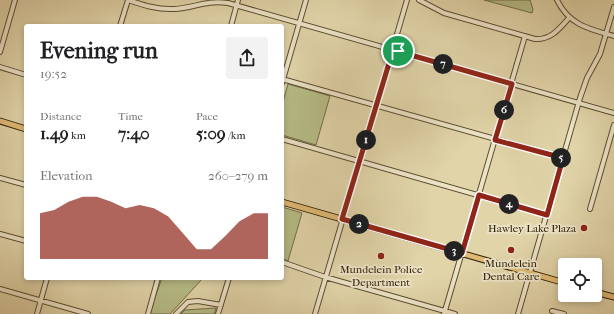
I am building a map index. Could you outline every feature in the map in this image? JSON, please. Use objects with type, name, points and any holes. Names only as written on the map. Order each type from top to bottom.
[{"type":"main road","points":[[0,121],[24,128]]},
{"type":"main road","points":[[284,203],[558,281]]},
{"type":"main road","points":[[602,294],[614,297]]},
{"type":"street","points":[[0,52],[15,0]]},
{"type":"street","points":[[121,24],[128,0],[152,7],[167,9],[182,8],[208,2],[237,6],[614,113]]},
{"type":"street","points":[[232,24],[238,0]]},
{"type":"street","points":[[284,74],[306,0]]},
{"type":"street","points":[[315,314],[407,0]]},
{"type":"street","points":[[420,0],[444,13],[542,40],[554,35],[569,18]]},
{"type":"street","points":[[557,0],[569,18],[584,28],[614,36]]},
{"type":"street","points":[[518,314],[578,102],[606,35],[614,7]]},
{"type":"street","points":[[444,313],[525,36]]},
{"type":"street","points":[[0,67],[24,74]]},
{"type":"street","points":[[284,81],[563,158]]},
{"type":"street","points":[[590,209],[614,125]]},
{"type":"street","points":[[284,140],[547,215]]},
{"type":"street","points":[[0,178],[24,185]]},
{"type":"street","points":[[0,234],[24,240]]},
{"type":"street","points":[[284,263],[325,277],[444,313],[455,314]]},
{"type":"street","points":[[37,314],[46,280]]},
{"type":"street","points":[[148,314],[156,280]]},
{"type":"street","points":[[218,314],[228,280]]},
{"type":"street","points":[[0,289],[88,314]]},
{"type":"street","points":[[176,314],[188,302],[198,301],[221,305]]},
{"type":"street","points":[[552,311],[564,314]]},
{"type":"green space","points":[[484,0],[530,0],[533,9],[532,13]]},
{"type":"green space","points":[[288,84],[330,96],[316,145],[284,136],[284,98]]},
{"type":"green space","points":[[284,208],[302,213],[288,261],[284,259]]},
{"type":"green space","points":[[161,280],[201,280],[170,314],[149,314]]},
{"type":"green space","points":[[216,308],[214,314],[181,314],[185,310]]},
{"type":"place","name":"Hawley Lake Plaza","points":[[584,228]]},
{"type":"place","name":"Mundelein Dental Care","points":[[511,250]]},
{"type":"place","name":"Mundelein Police Department","points":[[381,256]]},
{"type":"route","points":[[393,50],[398,51],[512,84],[495,140],[563,158],[547,215],[479,195],[462,253],[342,219],[393,50]]}]
